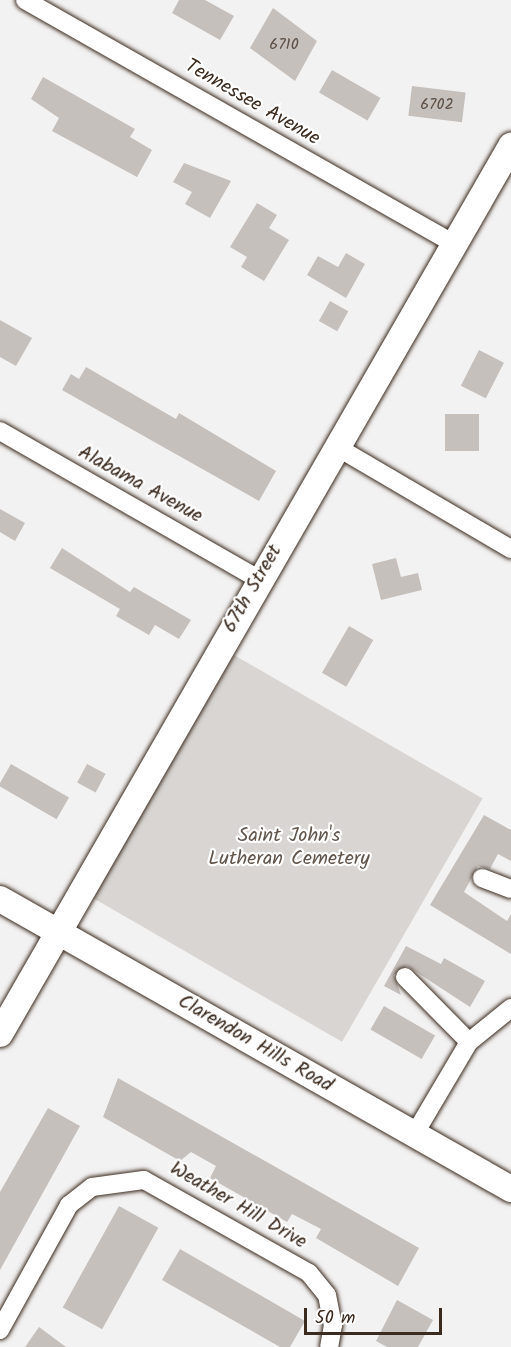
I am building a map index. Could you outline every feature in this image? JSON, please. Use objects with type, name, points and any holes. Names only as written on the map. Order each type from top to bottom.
[{"type":"street","name":"Tennessee Avenue","points":[[25,0],[455,244]]},
{"type":"street","name":"67th Street","points":[[0,1034],[56,931],[258,579],[511,146]]},
{"type":"street","name":"Alabama Avenue","points":[[0,431],[258,579]]},
{"type":"street","points":[[336,447],[511,549]]},
{"type":"street","points":[[482,878],[511,889]]},
{"type":"street","name":"Clarendon Hills Road","points":[[0,899],[511,1189]]},
{"type":"street","points":[[405,976],[469,1042]]},
{"type":"street","points":[[414,1135],[469,1042],[511,1008]]},
{"type":"street","name":"Weather Hill Drive","points":[[0,1330],[69,1205],[92,1187],[144,1180],[309,1273],[327,1295],[333,1325],[329,1347]]},
{"type":"green space","name":"Saint John's Lutheran Cemetery","points":[[234,655],[483,798],[342,1042],[94,898]]},
{"type":"building","points":[[179,0],[205,0],[234,16],[220,40],[172,13]]},
{"type":"building","points":[[273,8],[317,41],[295,81],[250,48]]},
{"type":"building","points":[[332,70],[380,98],[367,121],[319,93]]},
{"type":"building","points":[[43,77],[135,129],[130,137],[152,150],[137,177],[52,131],[59,118],[31,99]]},
{"type":"building","points":[[412,86],[466,93],[462,122],[408,116]]},
{"type":"building","points":[[184,163],[231,181],[210,218],[185,204],[192,192],[173,182]]},
{"type":"building","points":[[257,203],[277,215],[269,228],[289,240],[264,281],[241,267],[247,257],[230,247]]},
{"type":"building","points":[[346,253],[365,264],[346,298],[307,275],[318,256],[338,267]]},
{"type":"building","points":[[330,301],[348,311],[337,331],[319,321]]},
{"type":"building","points":[[0,320],[32,338],[16,366],[0,357]]},
{"type":"building","points":[[479,350],[504,363],[486,398],[461,386]]},
{"type":"building","points":[[86,367],[176,419],[179,413],[276,471],[259,501],[62,390],[71,374],[79,379]]},
{"type":"building","points":[[445,414],[479,414],[479,451],[445,451]]},
{"type":"building","points":[[0,509],[25,523],[15,541],[0,532]]},
{"type":"building","points":[[62,548],[130,592],[134,587],[191,620],[179,639],[155,625],[149,635],[116,616],[120,609],[50,568]]},
{"type":"building","points":[[396,558],[401,577],[418,573],[422,590],[381,600],[372,564]]},
{"type":"building","points":[[349,626],[373,640],[346,687],[322,673]]},
{"type":"building","points":[[11,764],[69,798],[57,819],[0,787]]},
{"type":"building","points":[[87,764],[106,774],[96,792],[77,783]]},
{"type":"building","points":[[484,815],[511,830],[511,861],[498,854],[490,869],[478,866],[464,892],[507,921],[511,914],[511,954],[430,905]]},
{"type":"building","points":[[406,946],[441,964],[444,958],[485,981],[470,1007],[407,966],[394,975],[401,995],[384,986]]},
{"type":"building","points":[[384,1006],[435,1036],[422,1059],[371,1029]]},
{"type":"building","points":[[118,1078],[419,1248],[398,1286],[316,1238],[321,1229],[292,1214],[287,1222],[210,1178],[216,1166],[191,1152],[180,1161],[103,1117]]},
{"type":"building","points":[[48,1108],[80,1126],[0,1270],[0,1192]]},
{"type":"building","points":[[119,1206],[158,1228],[102,1329],[63,1307]]},
{"type":"building","points":[[180,1249],[305,1321],[290,1347],[280,1347],[162,1280]]},
{"type":"building","points":[[397,1300],[433,1320],[418,1347],[387,1347],[376,1341]]},
{"type":"building","points":[[39,1327],[66,1347],[25,1347]]}]
